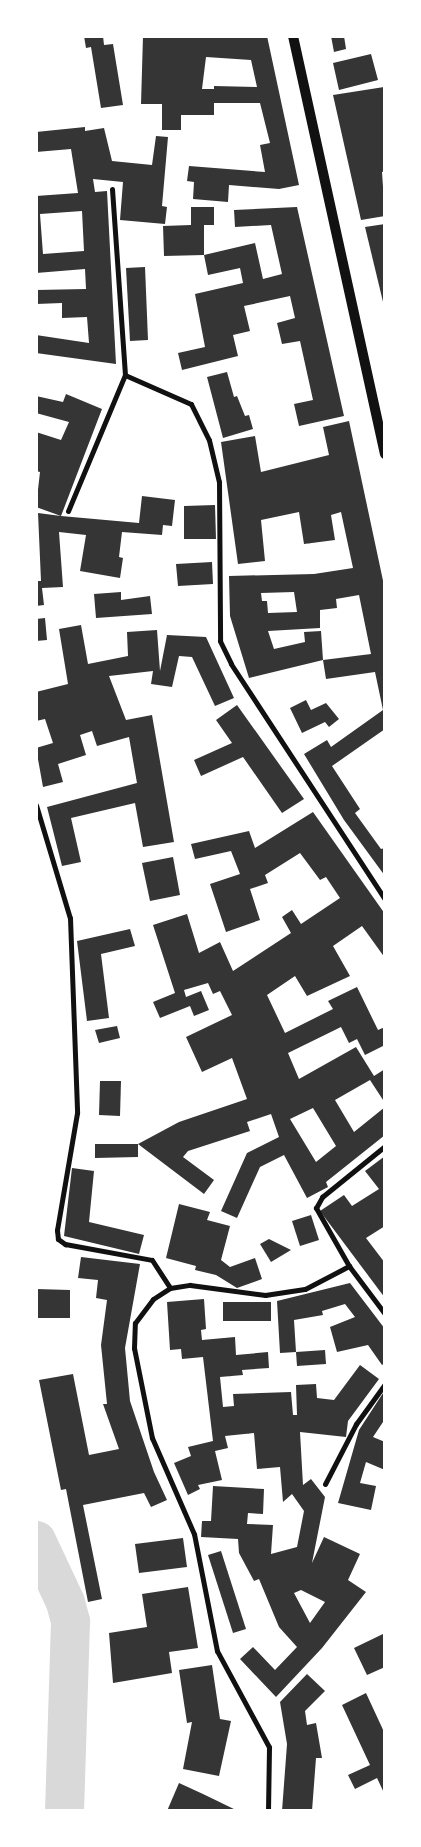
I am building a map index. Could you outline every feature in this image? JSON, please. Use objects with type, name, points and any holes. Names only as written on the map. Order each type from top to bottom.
[{"type":"main road","points":[[293,36],[385,454]]},
{"type":"street","points":[[68,511],[125,375],[112,189]]},
{"type":"street","points":[[125,375],[191,404],[205,433],[220,482],[220,641],[232,664],[385,899]]},
{"type":"street","points":[[36,805],[70,918],[77,1112],[57,1230],[58,1239],[65,1244],[152,1260],[170,1288]]},
{"type":"street","points":[[385,1146],[322,1197],[316,1208],[349,1266],[385,1314]]},
{"type":"street","points":[[268,1811],[269,1747],[217,1651],[194,1534],[152,1438],[134,1348],[135,1323],[153,1299],[170,1288],[190,1285],[265,1295],[305,1289],[349,1266]]},
{"type":"street","points":[[325,1484],[356,1424],[385,1384]]},
{"type":"building","points":[[84,36],[103,36],[104,45],[113,44],[123,105],[101,108],[91,47],[86,48]]},
{"type":"building","points":[[143,36],[267,36],[299,185],[279,189],[229,185],[228,202],[193,199],[194,182],[187,181],[189,166],[265,172],[260,145],[270,143],[260,103],[214,103],[214,115],[181,115],[181,130],[162,130],[162,104],[141,104]],"holes":[[[206,57],[251,60],[257,87],[214,86],[214,89],[202,89]]]},
{"type":"building","points":[[331,36],[344,36],[346,49],[334,52]]},
{"type":"building","points":[[371,54],[378,80],[339,90],[333,63]]},
{"type":"building","points":[[384,87],[385,171],[382,172],[385,216],[361,220],[333,95]]},
{"type":"building","points":[[85,127],[85,131],[104,128],[112,161],[152,165],[156,136],[168,137],[162,206],[167,207],[165,224],[120,220],[123,182],[93,179],[95,192],[107,191],[116,364],[36,353],[36,335],[89,343],[87,317],[62,318],[62,303],[36,304],[36,290],[86,289],[85,269],[36,273],[36,196],[78,193],[71,149],[36,152],[36,132]],"holes":[[[82,211],[84,251],[43,254],[40,214]]]},
{"type":"building","points":[[191,207],[214,207],[214,225],[204,225],[204,255],[164,256],[163,226],[191,225]]},
{"type":"building","points":[[297,207],[344,416],[299,426],[294,404],[313,400],[300,341],[282,344],[277,323],[295,318],[290,296],[244,306],[250,331],[233,335],[238,356],[182,370],[178,353],[205,347],[195,294],[243,283],[240,268],[208,275],[204,255],[255,243],[263,279],[282,274],[271,225],[235,227],[234,210]]},
{"type":"building","points":[[385,224],[385,306],[384,306],[365,227]]},
{"type":"building","points":[[145,267],[148,340],[130,341],[126,268]]},
{"type":"building","points":[[227,372],[234,397],[237,396],[245,416],[249,415],[253,429],[223,438],[207,377]]},
{"type":"building","points":[[66,394],[102,409],[61,516],[36,507],[40,472],[36,471],[36,432],[61,440],[69,422],[36,413],[36,396],[63,402]]},
{"type":"building","points":[[349,421],[385,590],[385,729],[332,766],[360,809],[355,813],[381,849],[385,848],[385,876],[344,820],[304,754],[327,740],[331,747],[383,710],[375,672],[326,679],[323,660],[249,678],[230,616],[229,576],[314,574],[353,568],[341,512],[331,515],[335,540],[304,544],[299,512],[261,520],[265,561],[238,564],[221,442],[255,436],[261,472],[329,455],[323,427]],"holes":[[[294,592],[297,612],[268,613],[267,601],[262,601],[261,593]],[[359,595],[371,654],[323,660],[321,631],[304,632],[305,642],[274,649],[268,631],[320,628],[320,610],[337,608],[336,599]]]},
{"type":"building","points":[[142,496],[175,500],[172,526],[163,525],[162,535],[122,532],[119,557],[123,558],[120,578],[80,571],[86,535],[59,532],[63,587],[42,588],[44,605],[36,606],[36,581],[41,581],[38,513],[139,523]]},
{"type":"building","points":[[215,505],[216,539],[184,539],[184,506]]},
{"type":"building","points":[[212,562],[213,584],[178,586],[176,564]]},
{"type":"building","points":[[121,592],[121,600],[150,596],[152,614],[96,618],[94,594]]},
{"type":"building","points":[[45,618],[47,640],[36,641],[36,619]]},
{"type":"building","points":[[81,625],[88,664],[128,656],[127,632],[157,630],[160,671],[167,635],[206,637],[234,698],[215,706],[192,657],[179,656],[172,687],[151,684],[153,671],[109,676],[126,720],[152,715],[174,842],[143,847],[135,803],[71,818],[81,862],[62,866],[47,807],[137,783],[129,737],[97,746],[92,731],[80,735],[86,755],[58,764],[63,782],[43,787],[36,748],[53,743],[45,719],[36,721],[36,692],[68,684],[59,629]]},
{"type":"building","points":[[306,700],[311,710],[326,703],[339,719],[329,727],[325,722],[302,733],[290,708]]},
{"type":"building","points":[[237,705],[304,799],[282,813],[243,757],[201,776],[194,760],[232,743],[216,720]]},
{"type":"building","points":[[313,812],[385,914],[385,958],[362,926],[333,946],[350,976],[307,996],[295,976],[267,995],[285,1033],[333,1009],[328,1001],[357,987],[378,1030],[385,1027],[385,1045],[365,1055],[357,1039],[349,1043],[341,1027],[288,1053],[299,1079],[356,1047],[374,1076],[385,1069],[385,1103],[370,1080],[335,1100],[354,1132],[385,1107],[385,1135],[326,1182],[328,1187],[307,1198],[284,1155],[260,1167],[237,1218],[221,1211],[247,1153],[279,1137],[271,1114],[247,1122],[250,1131],[188,1151],[183,1157],[214,1180],[204,1194],[138,1144],[179,1122],[247,1099],[232,1058],[202,1072],[186,1037],[232,1015],[220,991],[213,994],[208,983],[184,990],[186,997],[201,991],[209,1010],[194,1016],[190,1006],[160,1018],[153,1002],[175,993],[153,925],[187,914],[199,953],[220,942],[233,971],[291,933],[282,917],[292,910],[301,924],[340,898],[326,877],[320,880],[300,853],[265,875],[268,883],[250,889],[260,920],[226,932],[210,884],[240,874],[231,851],[195,859],[191,844],[249,831],[255,848]],"holes":[[[313,1108],[336,1146],[316,1162],[290,1119]]]},
{"type":"building","points":[[173,857],[180,895],[150,901],[142,863]]},
{"type":"building","points":[[130,929],[135,946],[101,954],[109,1018],[87,1021],[77,941]]},
{"type":"building","points":[[117,1026],[120,1038],[99,1043],[95,1030]]},
{"type":"building","points":[[100,1081],[121,1081],[120,1116],[99,1115]]},
{"type":"building","points":[[95,1144],[138,1144],[138,1157],[95,1158]]},
{"type":"building","points":[[385,1156],[385,1226],[366,1238],[385,1263],[385,1298],[320,1211],[344,1195],[352,1206],[379,1189],[365,1171]]},
{"type":"building","points":[[72,1168],[94,1171],[89,1222],[144,1235],[139,1254],[64,1236]]},
{"type":"building","points":[[179,1204],[210,1212],[207,1220],[230,1226],[221,1260],[230,1267],[255,1258],[262,1279],[237,1288],[216,1275],[195,1270],[196,1266],[166,1258]]},
{"type":"building","points":[[311,1215],[319,1240],[300,1246],[292,1221]]},
{"type":"building","points":[[269,1239],[291,1250],[271,1262],[260,1244]]},
{"type":"building","points":[[81,1257],[140,1264],[125,1348],[130,1401],[154,1472],[167,1500],[151,1507],[144,1493],[83,1505],[102,1599],[88,1602],[66,1489],[61,1490],[39,1380],[73,1374],[89,1455],[119,1449],[103,1404],[107,1404],[101,1345],[107,1300],[96,1298],[98,1280],[78,1278]]},
{"type":"building","points":[[350,1283],[385,1329],[385,1363],[382,1365],[368,1345],[337,1352],[330,1327],[355,1317],[345,1304],[322,1311],[323,1315],[294,1320],[296,1352],[280,1353],[277,1301]]},
{"type":"building","points":[[36,1289],[70,1290],[70,1318],[36,1318]]},
{"type":"building","points":[[204,1299],[206,1329],[201,1330],[202,1340],[235,1337],[236,1355],[268,1352],[269,1368],[242,1370],[243,1375],[220,1377],[223,1407],[234,1406],[233,1394],[291,1392],[293,1415],[297,1415],[296,1385],[316,1384],[317,1398],[334,1400],[360,1365],[379,1379],[348,1421],[346,1437],[300,1432],[303,1485],[311,1479],[325,1497],[312,1563],[324,1537],[360,1554],[348,1580],[366,1592],[322,1648],[276,1697],[240,1659],[253,1647],[275,1670],[297,1647],[279,1627],[259,1579],[254,1581],[239,1553],[238,1539],[201,1537],[202,1521],[211,1521],[213,1486],[264,1489],[263,1514],[248,1513],[247,1524],[273,1525],[271,1554],[297,1547],[304,1511],[292,1494],[283,1502],[280,1467],[257,1469],[254,1433],[225,1436],[228,1448],[215,1451],[222,1480],[198,1485],[200,1489],[188,1495],[174,1463],[191,1456],[188,1447],[213,1441],[203,1357],[182,1359],[181,1349],[170,1350],[167,1302]],"holes":[[[301,1590],[325,1602],[310,1623],[294,1593]]]},
{"type":"building","points":[[223,1302],[271,1302],[271,1321],[223,1321]]},
{"type":"building","points":[[325,1350],[326,1364],[297,1366],[296,1352]]},
{"type":"building","points":[[385,1390],[385,1419],[373,1437],[385,1442],[385,1470],[366,1462],[360,1483],[376,1486],[371,1510],[338,1503],[359,1430]]},
{"type":"building","points":[[183,1538],[187,1567],[139,1573],[135,1544]]},
{"type":"building","points":[[221,1551],[246,1629],[233,1633],[208,1555]]},
{"type":"building","points":[[188,1587],[198,1648],[169,1652],[172,1673],[113,1683],[109,1633],[147,1627],[142,1594]]},
{"type":"building","points":[[385,1633],[385,1667],[367,1675],[354,1648]]},
{"type":"building","points":[[212,1665],[220,1719],[231,1721],[219,1776],[183,1769],[192,1722],[187,1723],[179,1670]]},
{"type":"building","points":[[307,1674],[325,1691],[305,1711],[307,1725],[316,1723],[322,1758],[316,1758],[312,1811],[282,1811],[287,1744],[280,1702]]},
{"type":"building","points":[[366,1693],[385,1734],[385,1795],[377,1778],[355,1789],[348,1775],[370,1765],[342,1705]]},
{"type":"building","points":[[179,1783],[203,1794],[238,1811],[167,1811]]},
{"type":"waterway","points":[[36,1540],[65,1602],[70,1621],[64,1811]]}]
